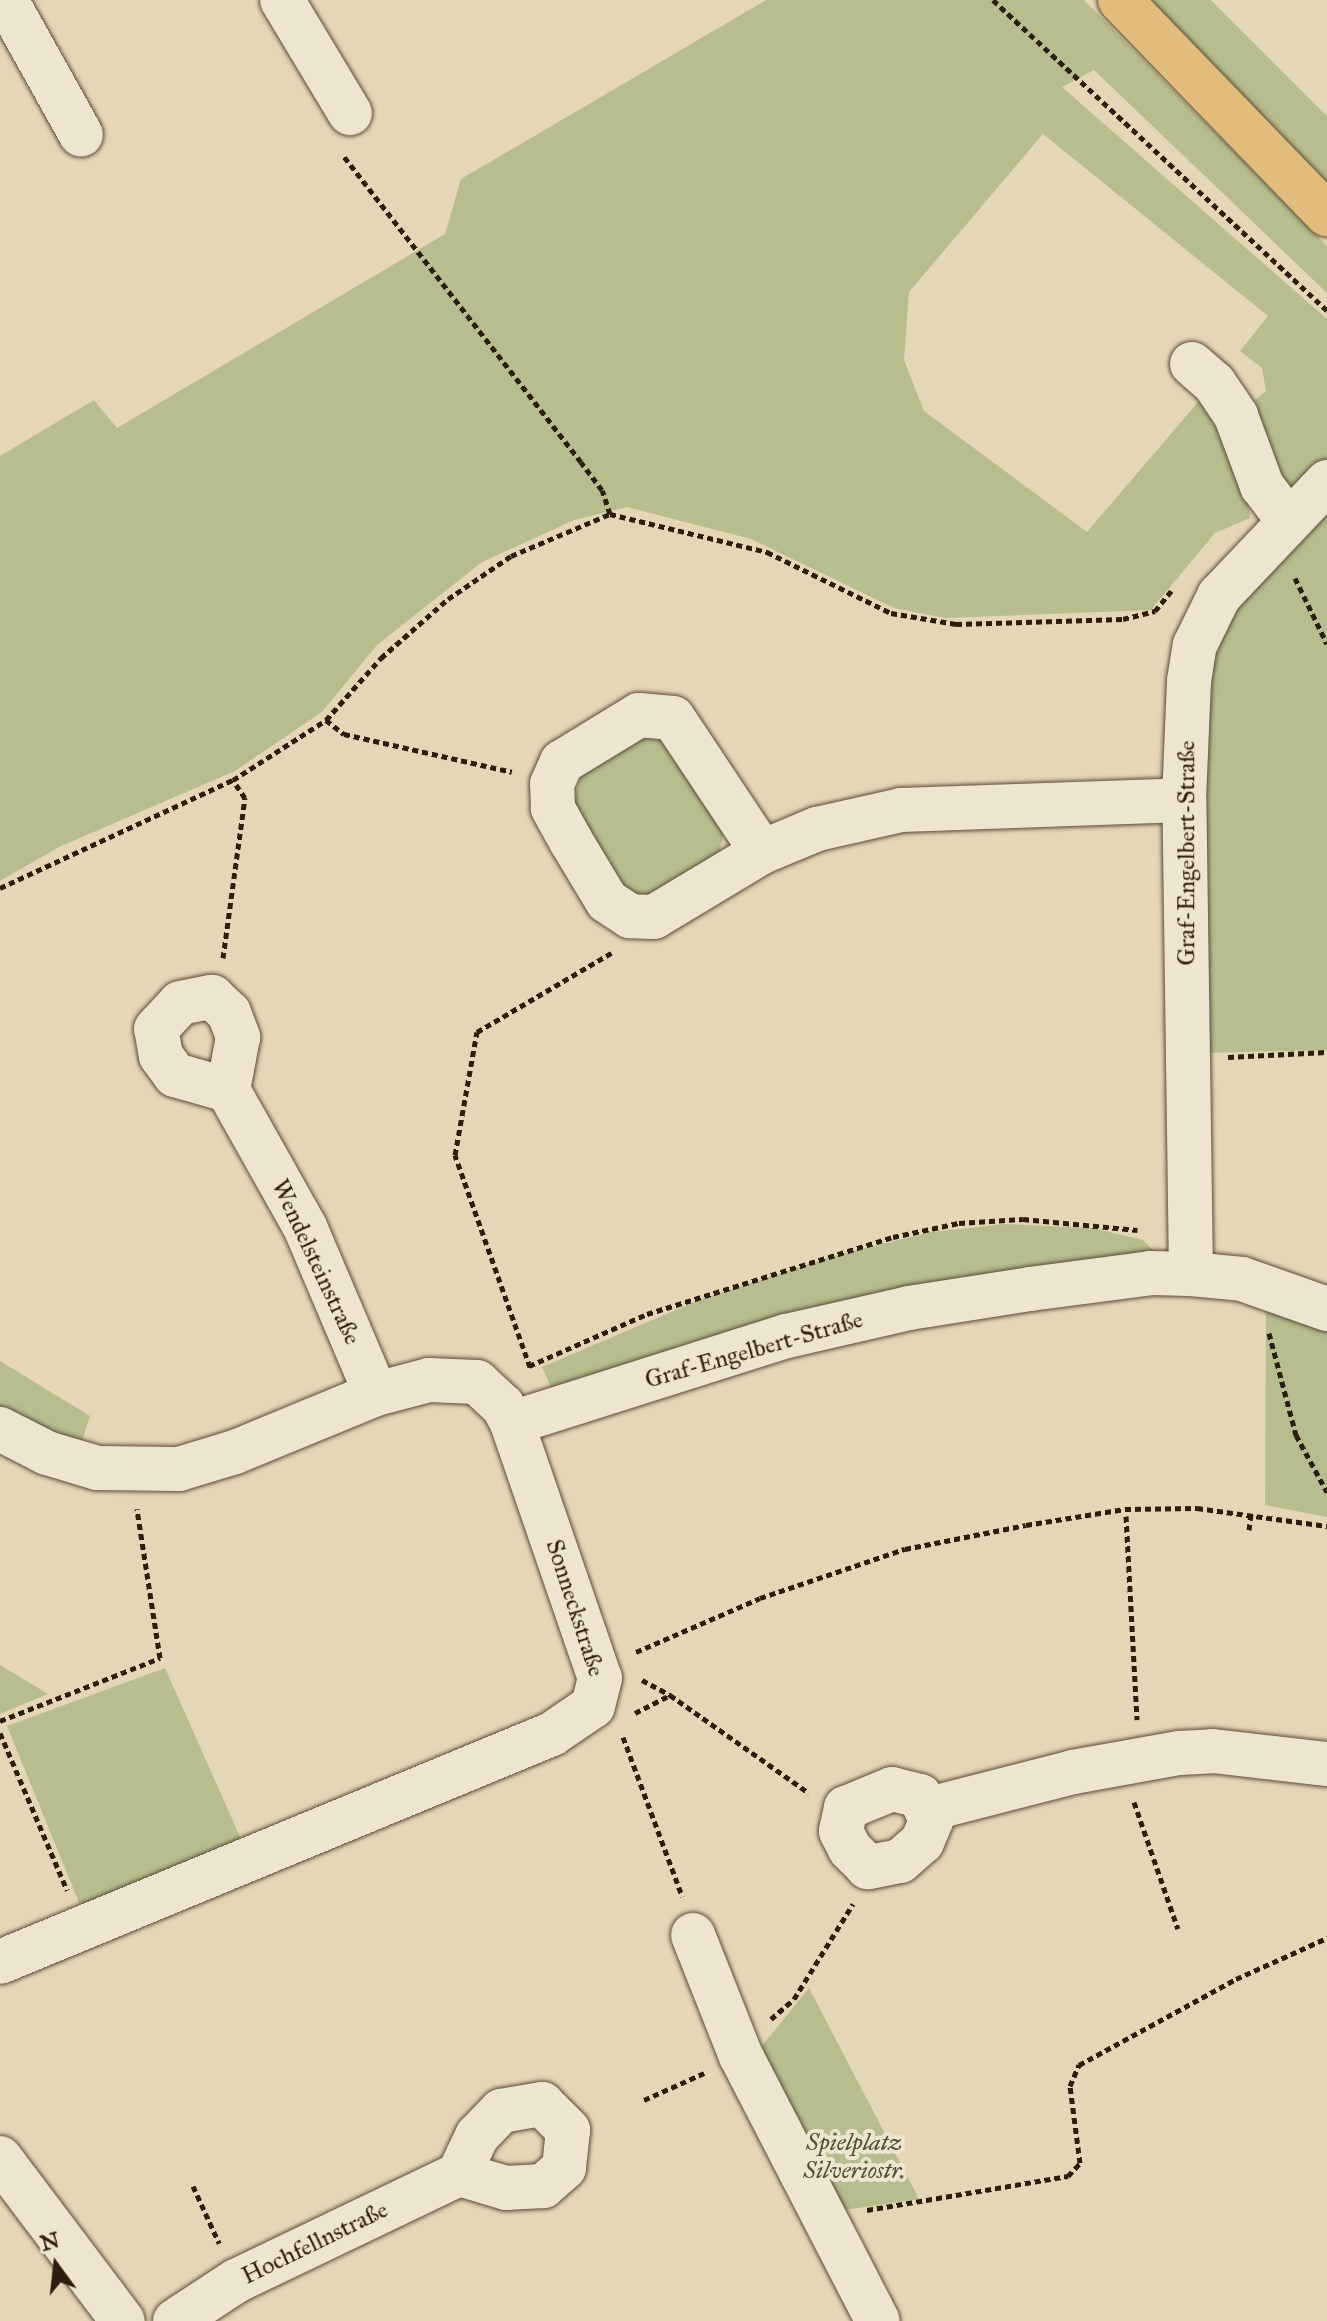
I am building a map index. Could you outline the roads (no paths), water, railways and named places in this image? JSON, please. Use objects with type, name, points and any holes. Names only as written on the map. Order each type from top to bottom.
[{"type":"main road","points":[[1120,0],[1327,214]]},
{"type":"street","points":[[6,0],[81,135]]},
{"type":"street","points":[[282,0],[344,130]]},
{"type":"street","points":[[1192,364],[1214,383],[1236,416],[1262,486],[1288,520]]},
{"type":"street","name":"Graf-Engelbert-Straße","points":[[1191,1274],[1184,800],[1189,681],[1199,634],[1219,596],[1327,482]]},
{"type":"street","points":[[762,852],[673,718],[639,715],[562,762],[552,784],[553,808],[607,901],[630,916],[654,917],[762,852],[817,829],[901,810],[1184,800]]},
{"type":"street","points":[[212,997],[229,1013],[238,1037],[228,1090],[175,1075],[156,1041],[160,1019],[180,1003],[212,997]]},
{"type":"street","name":"Wendelsteinstraße","points":[[228,1090],[305,1227],[376,1394]]},
{"type":"street","name":"Graf-Engelbert-Straße","points":[[529,1418],[787,1336],[909,1308],[1137,1275],[1191,1274],[1242,1279],[1327,1309]]},
{"type":"street","name":"Sonneckstraße","points":[[0,1429],[47,1453],[131,1472],[179,1469],[235,1452],[376,1394],[429,1380],[477,1382],[503,1406],[529,1418],[598,1669],[605,1714],[0,1962]]},
{"type":"street","points":[[929,1809],[1130,1762],[1213,1751],[1327,1764]]},
{"type":"street","points":[[892,1789],[920,1796],[929,1809],[931,1821],[922,1842],[900,1861],[868,1867],[850,1849],[841,1831],[846,1808],[892,1789]]},
{"type":"street","points":[[693,1935],[737,2046],[878,2321]]},
{"type":"street","points":[[0,2158],[123,2321]]},
{"type":"street","name":"Hochfellnstraße","points":[[175,2321],[236,2281],[459,2174]]},
{"type":"park label","name":"Spielplatz Silveriostr.","points":[[854,2157]]}]
